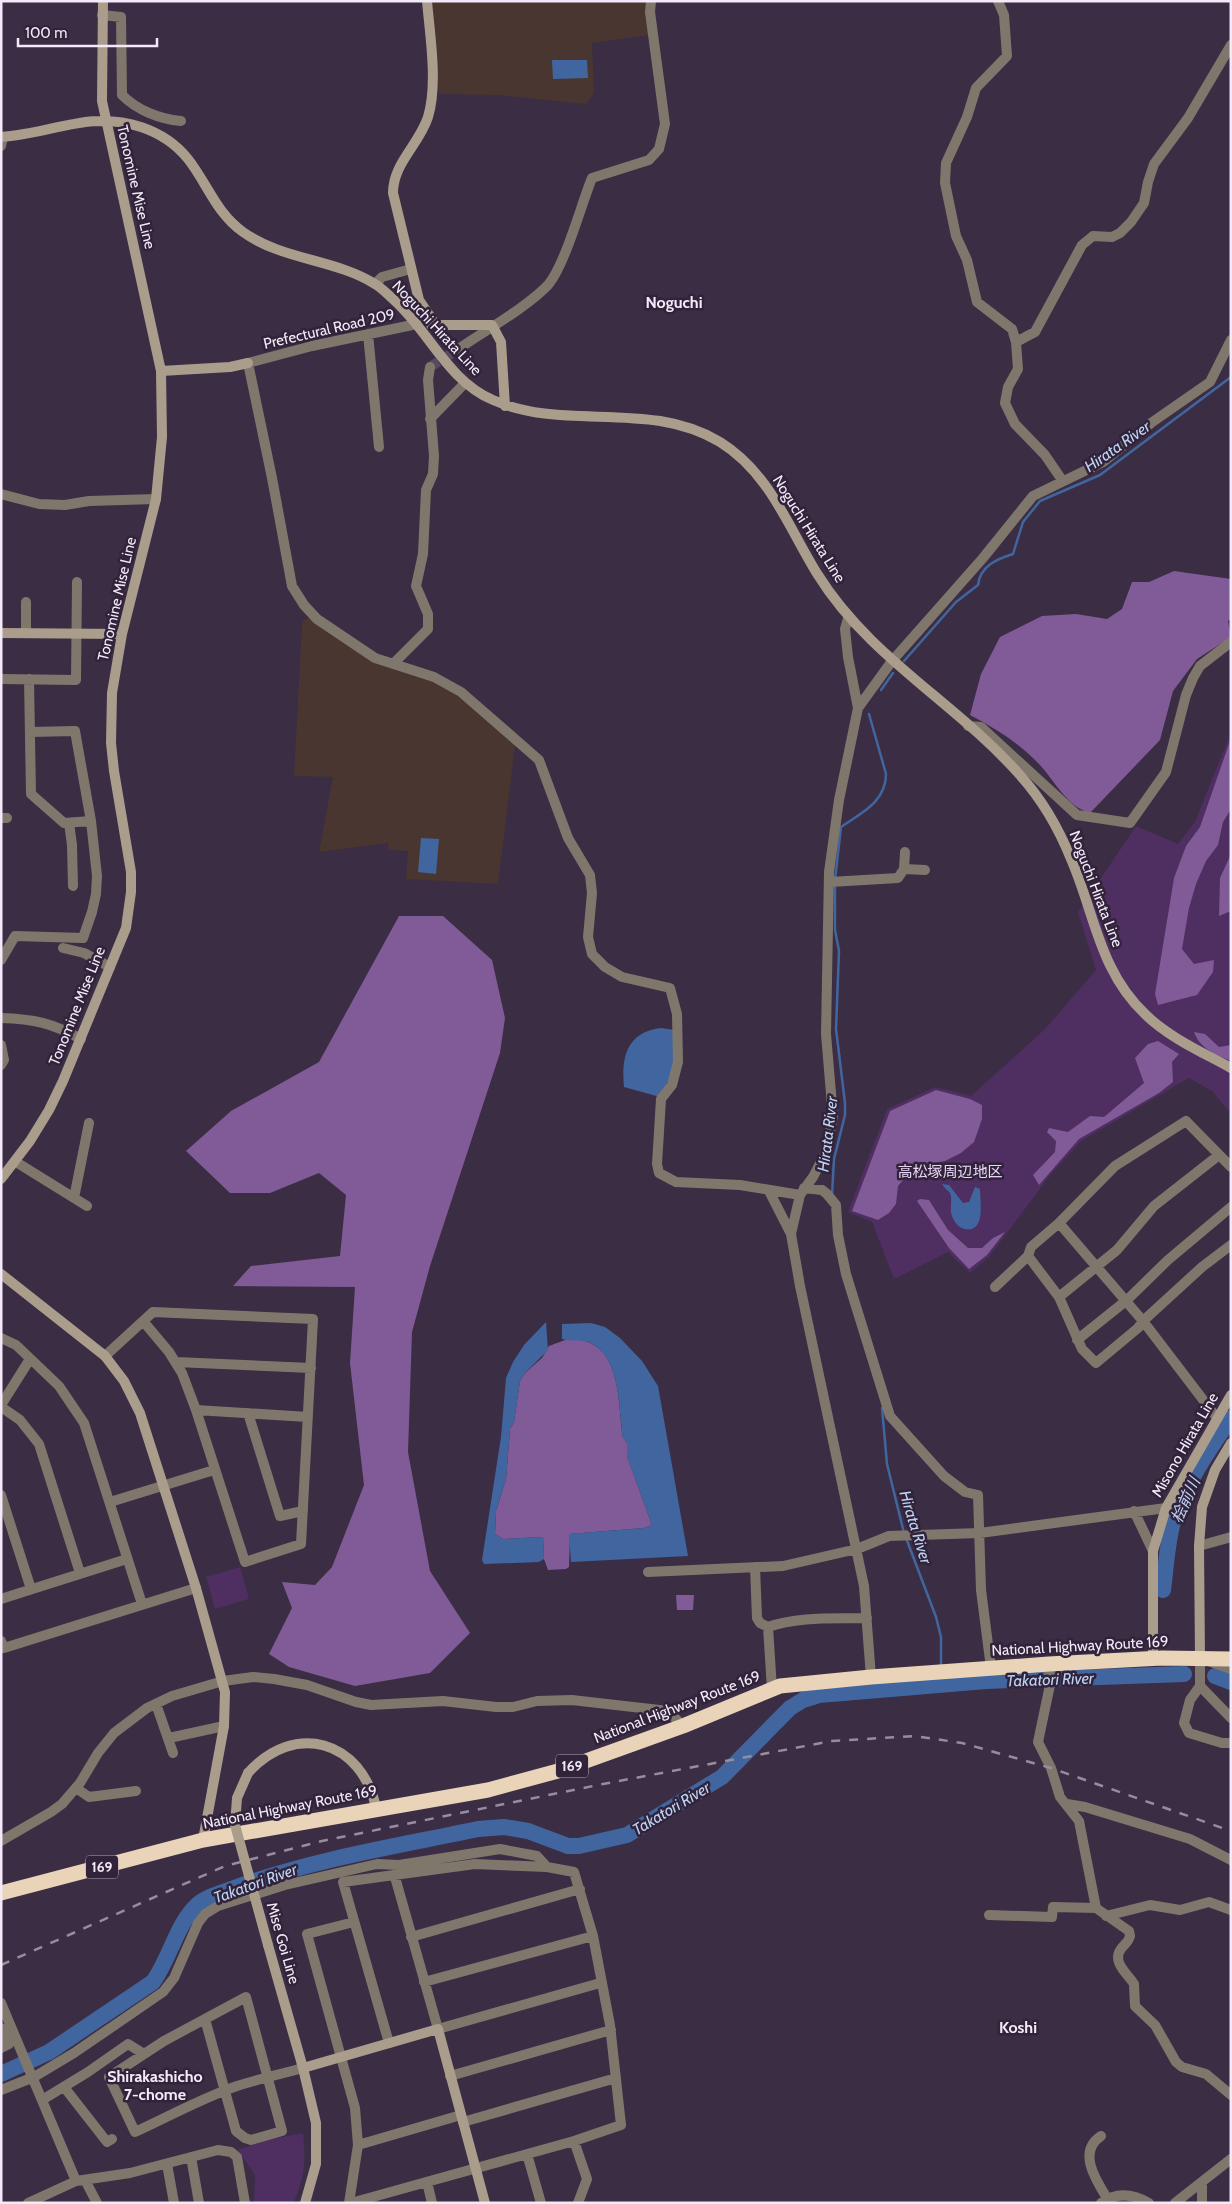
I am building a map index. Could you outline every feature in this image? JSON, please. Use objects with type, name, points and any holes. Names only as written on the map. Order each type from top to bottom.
[{"type":"highway","name":"National Highway Route 169","points":[[1,1893],[203,1840],[506,1785],[558,1771],[683,1726],[772,1689],[806,1682],[871,1676],[1153,1658],[1231,1659]]},
{"type":"main road","name":"Tonomine Mise Line","points":[[1,1179],[16,1162],[49,1110],[81,1039],[126,928],[132,892],[111,743],[112,693],[122,634],[156,499],[162,437],[160,371],[102,101],[103,1]]},
{"type":"main road","points":[[426,1],[430,42],[430,110],[423,128],[398,167],[393,182],[396,208],[419,300],[436,325]]},
{"type":"main road","points":[[2,140],[105,119]]},
{"type":"main road","name":"Noguchi Hirata Line","points":[[105,119],[149,130],[167,139],[188,159],[208,194],[244,232],[275,248],[322,262],[374,284],[398,304],[417,324],[465,383],[486,398],[527,412],[658,419],[686,426],[721,443],[751,468],[774,496],[817,574],[848,618],[892,661],[968,726],[1020,774],[1054,822],[1072,859],[1102,952],[1117,979],[1151,1018],[1172,1035],[1231,1068]]},
{"type":"main road","points":[[417,324],[492,325],[501,342],[505,406]]},
{"type":"main road","points":[[160,371],[230,367],[248,363]]},
{"type":"main road","points":[[1,633],[122,634]]},
{"type":"main road","points":[[1,1274],[105,1356],[132,1396],[196,1588],[223,1681],[224,1726],[203,1840]]},
{"type":"main road","name":"Misono Hirata Line","points":[[1153,1658],[1153,1551],[1166,1508],[1231,1394]]},
{"type":"main road","points":[[1200,1658],[1199,1546],[1202,1508],[1215,1470],[1231,1443]]},
{"type":"main road","name":"Mise Goi Line","points":[[305,2203],[316,2164],[316,2123],[303,2068],[235,1825],[236,1798],[248,1773],[265,1756],[277,1749],[302,1744],[330,1747],[350,1758],[364,1774],[376,1808]]},
{"type":"main road","points":[[303,2068],[438,2029],[486,2203]]},
{"type":"street","points":[[457,350],[548,285],[559,268],[592,178],[649,160],[660,149],[665,124],[650,12],[651,1]]},
{"type":"street","points":[[998,1],[1004,15],[1007,56],[976,88],[967,117],[946,163],[945,184],[956,236],[967,260],[977,302],[1012,329],[1016,342],[1018,369],[1008,388],[1005,403],[1015,424],[1045,455],[1062,480]]},
{"type":"street","points":[[102,15],[120,17],[122,95],[133,106],[166,120],[181,121]]},
{"type":"street","points":[[1016,342],[1035,332],[1082,245],[1092,236],[1112,237],[1120,233],[1131,222],[1144,204],[1154,164],[1188,118],[1231,45]]},
{"type":"street","points":[[374,284],[382,277],[411,269]]},
{"type":"street","name":"Prefectural Road 209","points":[[248,363],[417,324]]},
{"type":"street","points":[[368,334],[379,447]]},
{"type":"street","points":[[858,708],[892,661],[983,558],[1020,509],[1033,496],[1062,480],[1103,462],[1151,423],[1210,382],[1231,340]]},
{"type":"street","points":[[248,363],[292,586],[304,605],[317,619],[376,658],[434,677],[461,692],[539,760],[568,838],[590,875],[592,893],[588,937],[592,954],[605,967],[622,977],[670,988],[677,1014],[678,1062],[672,1085],[661,1099],[658,1164],[660,1173],[676,1182],[740,1185],[769,1191],[827,1194],[836,1205],[838,1235],[846,1274],[890,1416],[944,1476],[965,1492],[978,1495],[982,1590],[991,1668]]},
{"type":"street","points":[[393,664],[428,629],[429,624],[428,614],[416,586],[423,554],[426,490],[433,474],[434,456],[428,380],[430,367]]},
{"type":"street","points":[[430,419],[465,383]]},
{"type":"street","points":[[1,494],[39,504],[65,505],[156,499]]},
{"type":"street","points":[[1,680],[76,680],[77,582]]},
{"type":"street","points":[[26,602],[26,633]]},
{"type":"street","points":[[791,1234],[802,1192],[825,1154],[833,1117],[826,1034],[834,882],[829,872],[833,839],[858,708],[848,657],[845,629],[848,618]]},
{"type":"street","points":[[968,726],[982,727],[1077,815],[1130,823],[1166,772],[1186,696],[1200,666],[1231,642]]},
{"type":"street","points":[[29,679],[31,794],[64,823],[90,821]]},
{"type":"street","points":[[1,960],[15,936],[83,938],[96,894],[97,876],[90,821],[75,730],[30,732]]},
{"type":"street","points":[[69,823],[72,845],[73,886]]},
{"type":"street","points":[[834,882],[898,878],[904,869],[906,852]]},
{"type":"street","points":[[904,869],[925,870]]},
{"type":"street","points":[[63,948],[84,953],[110,967]]},
{"type":"street","points":[[1,1018],[42,1021],[81,1039]]},
{"type":"street","points":[[1,1045],[4,1060],[1,1065]]},
{"type":"street","points":[[995,1288],[1028,1256],[1031,1247],[1059,1224],[1115,1166],[1186,1121],[1231,1168]]},
{"type":"street","points":[[74,1198],[90,1123]]},
{"type":"street","points":[[1059,1298],[1116,1250],[1154,1206],[1219,1154]]},
{"type":"street","points":[[16,1162],[87,1206]]},
{"type":"street","points":[[769,1191],[791,1234],[802,1296],[864,1586],[871,1676]]},
{"type":"street","points":[[1077,1340],[1126,1300],[1168,1260],[1231,1207]]},
{"type":"street","points":[[1059,1224],[1143,1320],[1217,1418]]},
{"type":"street","points":[[1028,1256],[1059,1298],[1082,1349],[1096,1363],[1138,1328],[1143,1320],[1202,1267],[1231,1245]]},
{"type":"street","points":[[105,1356],[143,1321],[153,1312],[313,1319],[301,1544],[245,1562],[196,1410],[176,1362],[143,1321]]},
{"type":"street","points":[[1,1338],[16,1345],[59,1386],[77,1409],[90,1436],[142,1604]]},
{"type":"street","points":[[30,1359],[1,1406],[20,1420],[39,1444],[80,1574]]},
{"type":"street","points":[[176,1362],[311,1368]]},
{"type":"street","points":[[196,1410],[308,1417]]},
{"type":"street","points":[[248,1413],[280,1516],[304,1511]]},
{"type":"street","points":[[110,1502],[214,1470]]},
{"type":"street","points":[[1,1494],[31,1590]]},
{"type":"street","points":[[648,1572],[783,1566],[857,1549],[889,1536],[980,1533],[1166,1508]]},
{"type":"street","points":[[1134,1511],[1153,1551]]},
{"type":"street","points":[[1199,1546],[1231,1536]]},
{"type":"street","points":[[1,1599],[128,1559]]},
{"type":"street","points":[[755,1567],[757,1618],[768,1628],[772,1689]]},
{"type":"street","points":[[1,1641],[4,1648],[196,1588]]},
{"type":"street","points":[[768,1628],[778,1624],[811,1620],[867,1618]]},
{"type":"street","points":[[1231,1670],[1200,1658],[1200,1686],[1190,1700],[1185,1717],[1185,1728],[1189,1733],[1222,1743],[1231,1743]]},
{"type":"street","points":[[1049,1664],[1050,1685],[1038,1742],[1052,1768],[1060,1797],[1067,1804],[1080,1826],[1096,1908]]},
{"type":"street","points":[[1,1841],[52,1812],[76,1788],[98,1753],[114,1733],[156,1704],[172,1696],[223,1681],[253,1677],[274,1679],[307,1685],[356,1702],[371,1704],[443,1702],[513,1707],[537,1701],[572,1700],[668,1711],[683,1726]]},
{"type":"street","points":[[1200,1686],[1231,1718]]},
{"type":"street","points":[[156,1704],[173,1753]]},
{"type":"street","points":[[169,1738],[224,1726]]},
{"type":"street","points":[[76,1788],[89,1797],[136,1791]]},
{"type":"street","points":[[1067,1804],[1085,1807],[1190,1839],[1231,1860]]},
{"type":"street","points":[[1,2090],[74,2053],[163,1992],[174,1978],[198,1923],[205,1914],[218,1906],[285,1885],[378,1864],[399,1865],[500,1849],[537,1856],[547,1867]]},
{"type":"street","points":[[354,1922],[307,1934],[355,2108],[358,2145],[350,2203],[379,2199],[427,2182],[574,2141],[621,2125],[611,2030],[592,1936],[574,1872],[547,1867],[475,1864],[395,1877],[342,1882],[354,1922],[389,2043]]},
{"type":"street","points":[[395,1877],[438,2029],[600,1983]]},
{"type":"street","points":[[411,1937],[580,1888]]},
{"type":"street","points":[[1106,1916],[1150,1904],[1180,1910],[1209,1902],[1231,1910]]},
{"type":"street","points":[[989,1914],[1052,1917],[1053,1908],[1096,1908],[1129,1931],[1130,1936],[1120,1949],[1118,1958],[1122,1972],[1134,1984],[1135,2006],[1155,2025],[1176,2062],[1182,2067],[1206,2074],[1231,2095]]},
{"type":"street","points":[[424,1982],[592,1936]]},
{"type":"street","points":[[205,2019],[224,2092],[236,2131],[239,2135],[251,2140],[282,2131],[267,2078],[246,1997],[205,2019],[144,2054],[109,2077],[135,2132],[224,2092],[267,2078],[303,2068]]},
{"type":"street","points":[[1,2004],[42,2100],[80,2181],[97,2203]]},
{"type":"street","points":[[1,2028],[9,2044],[1,2048]]},
{"type":"street","points":[[450,2076],[611,2030]]},
{"type":"street","points":[[42,2100],[128,2044],[144,2054]]},
{"type":"street","points":[[358,2145],[616,2078]]},
{"type":"street","points":[[64,2087],[107,2142],[112,2139]]},
{"type":"street","points":[[1101,2136],[1096,2140],[1091,2149],[1090,2162],[1104,2200],[1131,2195],[1149,2203]]},
{"type":"street","points":[[574,2141],[587,2179],[578,2203]]},
{"type":"street","points":[[28,2203],[80,2181],[130,2173],[218,2150],[235,2155],[245,2203]]},
{"type":"street","points":[[527,2154],[541,2203]]},
{"type":"street","points":[[191,2157],[199,2203]]},
{"type":"street","points":[[1175,2203],[1231,2159]]},
{"type":"street","points":[[167,2164],[174,2203]]},
{"type":"street","points":[[427,2182],[432,2203]]},
{"type":"street","points":[[1202,2182],[1202,2203]]},
{"type":"shaded area","points":[[432,1],[648,1],[648,35],[592,43],[594,93],[586,104],[499,95],[439,94]]},
{"type":"shaded area","points":[[1174,571],[1231,579],[1231,619],[1228,621],[1231,637],[1197,659],[1173,691],[1160,740],[1090,813],[1082,810],[1068,799],[1039,764],[1023,749],[998,731],[970,715],[981,674],[1000,637],[1042,616],[1076,614],[1107,619],[1122,609],[1132,582],[1149,582]]},
{"type":"shaded area","points":[[309,618],[333,634],[437,682],[463,700],[515,745],[498,884],[406,879],[408,851],[389,850],[388,843],[319,852],[333,777],[294,776],[302,624],[304,620]]},
{"type":"shaded area","points":[[1231,738],[1231,809],[1223,822],[1218,845],[1206,861],[1196,884],[1189,908],[1182,949],[1194,964],[1214,960],[1213,972],[1197,995],[1158,1005],[1155,994],[1174,878],[1186,846],[1200,827]]},
{"type":"shaded area","points":[[1231,854],[1231,911],[1219,916],[1220,878]]},
{"type":"shaded area","points":[[399,916],[443,916],[492,960],[505,1018],[500,1053],[430,1266],[412,1332],[408,1452],[430,1571],[470,1633],[430,1673],[355,1686],[289,1667],[269,1654],[292,1608],[282,1582],[315,1585],[332,1567],[364,1485],[350,1363],[355,1287],[233,1286],[251,1266],[340,1256],[346,1195],[319,1173],[270,1193],[230,1193],[186,1151],[231,1111],[319,1062]]},
{"type":"shaded area","points":[[1194,1032],[1205,1034],[1219,1047],[1231,1045],[1231,1061],[1204,1047]]},
{"type":"shaded area","points":[[1158,1041],[1179,1054],[1172,1062],[1173,1082],[1159,1093],[1079,1139],[1039,1185],[1033,1175],[1055,1152],[1056,1141],[1047,1132],[1049,1128],[1068,1132],[1090,1116],[1104,1117],[1144,1083],[1135,1058],[1148,1044]]},
{"type":"shaded area","points":[[936,1090],[970,1099],[982,1105],[982,1119],[974,1142],[961,1153],[945,1161],[915,1166],[898,1186],[896,1204],[889,1213],[878,1220],[852,1211],[890,1111]]},
{"type":"shaded area","points":[[920,1199],[929,1200],[948,1230],[968,1248],[982,1248],[993,1238],[1005,1232],[987,1255],[969,1269],[949,1248],[917,1201]]},
{"type":"shaded area","points":[[565,1340],[588,1342],[599,1349],[607,1358],[613,1370],[619,1398],[623,1437],[627,1443],[627,1456],[652,1525],[644,1528],[570,1534],[569,1567],[566,1569],[548,1570],[544,1559],[543,1537],[503,1539],[495,1534],[496,1511],[506,1479],[510,1429],[514,1422],[520,1381],[525,1373],[542,1358],[549,1346]]},
{"type":"shaded area","points":[[676,1595],[694,1595],[693,1610],[677,1610]]},
{"type":"green space","name":"高松塚周辺地区","points":[[1231,732],[1231,1114],[1212,1091],[1189,1078],[1081,1141],[1051,1174],[989,1257],[970,1273],[948,1252],[894,1279],[872,1222],[848,1212],[887,1109],[935,1087],[971,1096],[1046,1028],[1096,970],[1078,912],[1136,826],[1178,844],[1195,822]]},
{"type":"green space","points":[[240,1567],[249,1599],[215,1609],[206,1577]]},
{"type":"green space","points":[[303,2133],[304,2169],[293,2203],[254,2203],[255,2175],[238,2150],[267,2140]]},
{"type":"water","points":[[552,60],[587,60],[588,78],[553,79]]},
{"type":"water","points":[[421,838],[439,839],[436,874],[418,872]]},
{"type":"water","points":[[661,1028],[675,1030],[673,1072],[660,1097],[624,1087],[625,1056],[629,1048],[640,1035],[650,1030]]},
{"type":"water","points":[[942,1184],[949,1185],[963,1203],[969,1202],[975,1187],[980,1189],[981,1208],[979,1221],[972,1229],[965,1229],[955,1222],[951,1213],[950,1193]]},
{"type":"water","points":[[546,1322],[548,1350],[525,1373],[520,1381],[514,1422],[510,1429],[506,1479],[496,1511],[495,1534],[503,1539],[543,1537],[544,1559],[539,1562],[484,1564],[482,1560],[501,1437],[506,1378],[513,1362],[524,1345]]},
{"type":"water","points":[[591,1323],[605,1327],[620,1338],[642,1361],[658,1386],[688,1556],[571,1562],[569,1534],[644,1528],[652,1525],[627,1456],[627,1443],[623,1438],[619,1398],[613,1371],[608,1359],[600,1349],[589,1342],[562,1339],[562,1324]]},
{"type":"waterway","name":"Hirata River","points":[[904,661],[956,602],[978,585],[979,578],[990,564],[1013,554],[1023,522],[1040,501],[1100,475],[1231,377]]},
{"type":"waterway","name":"Hirata River","points":[[881,690],[893,673]]},
{"type":"waterway","name":"Hirata River","points":[[835,880],[841,827],[871,806],[882,792],[885,784],[886,774],[869,714]]},
{"type":"waterway","name":"Hirata River","points":[[832,1195],[834,1159],[845,1115],[836,1029],[839,951],[835,930],[835,885]]},
{"type":"waterway","name":"Hirata River","points":[[882,1408],[887,1464],[904,1533]]},
{"type":"waterway","name":"桧前川","points":[[1163,1590],[1169,1539],[1183,1495],[1214,1442],[1231,1418]]},
{"type":"waterway","name":"Hirata River","points":[[906,1538],[936,1617],[941,1637],[941,1666]]},
{"type":"waterway","name":"Takatori River","points":[[1,2074],[49,2052],[153,1982],[178,1932],[189,1914],[200,1903],[210,1897],[266,1877],[387,1847],[478,1829],[504,1827],[528,1831],[568,1846],[579,1846],[627,1835],[722,1777],[790,1708],[803,1700],[819,1695],[986,1681],[1184,1674]]},
{"type":"waterway","name":"Takatori River","points":[[1215,1676],[1231,1682]]},
{"type":"waterway","name":"Hirata River","points":[[940,1677],[940,1685]]},
{"type":"tunnel","points":[[430,367],[457,350]]},
{"type":"railway","points":[[1,1965],[225,1866],[322,1841],[603,1784],[832,1741],[915,1736],[962,1743],[1051,1768],[1231,1831]]},
{"type":"district","name":"Noguchi","points":[[674,302]]},
{"type":"district","name":"Koshi","points":[[1018,2027]]},
{"type":"district","name":"Shirakashicho 7-chome","points":[[155,2085]]}]
